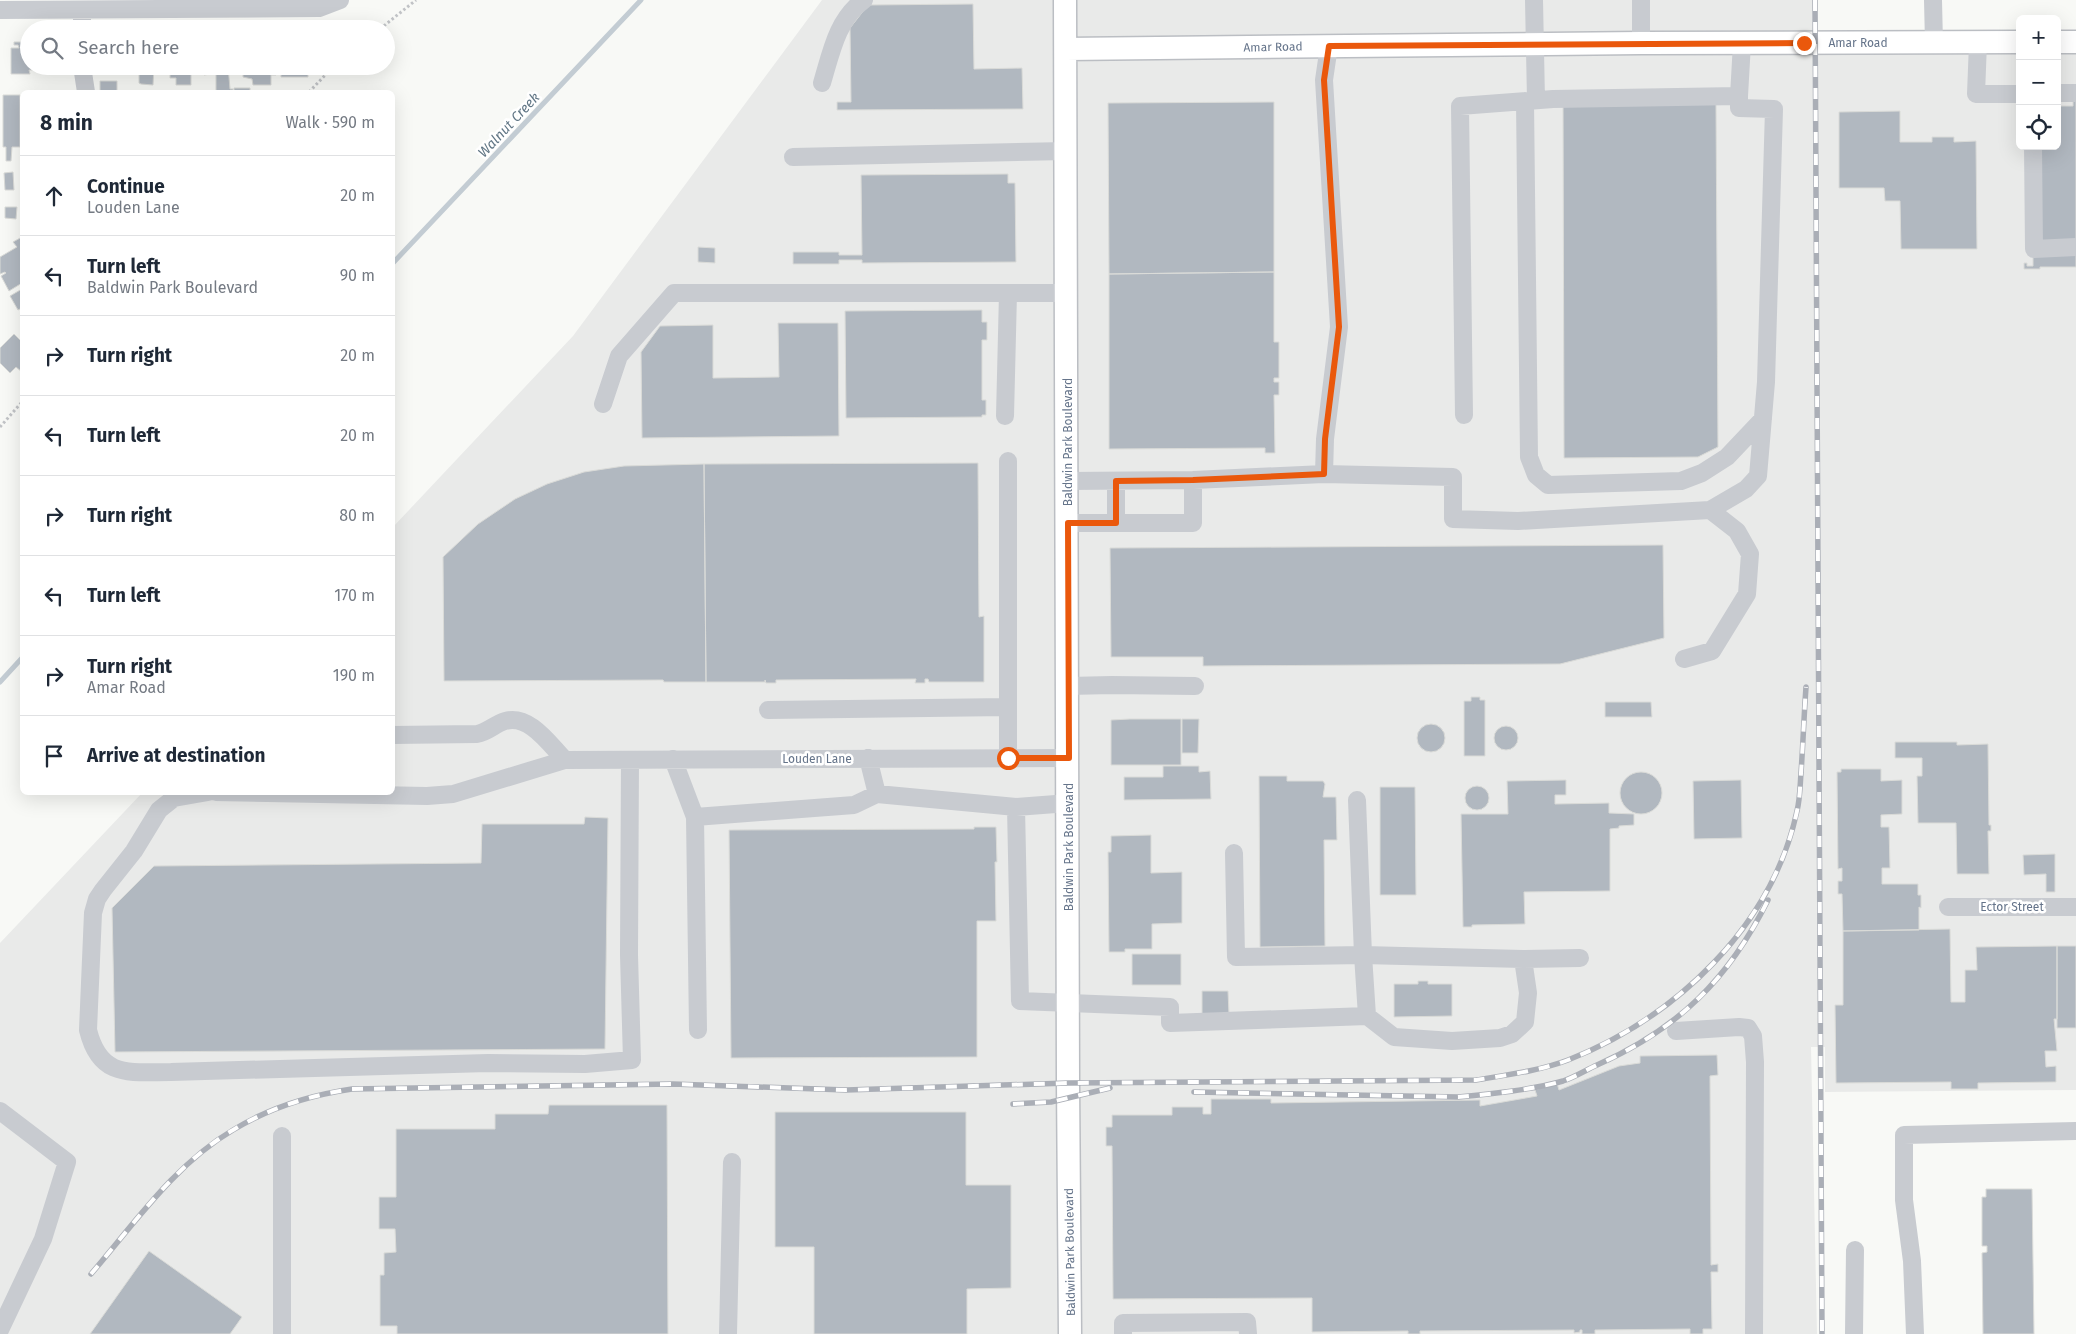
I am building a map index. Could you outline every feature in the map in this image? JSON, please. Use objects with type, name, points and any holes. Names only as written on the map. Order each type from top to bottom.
[{"type":"main road","name":"Baldwin Park Boulevard","points":[[1065,0],[1070,1334]]},
{"type":"main road","name":"Amar Road","points":[[1066,49],[1641,43],[2016,42]]},
{"type":"main road","points":[[2061,42],[2076,42]]},
{"type":"street","points":[[0,10],[82,10],[151,4],[319,8],[340,0]]},
{"type":"street","points":[[822,83],[843,20],[850,10],[864,0]]},
{"type":"street","points":[[1534,0],[1536,44],[1530,100],[1529,457],[1536,475],[1548,485],[1680,481],[1702,473],[1727,456],[1763,419]]},
{"type":"street","points":[[1641,43],[1642,0]]},
{"type":"street","points":[[1933,0],[1934,43]]},
{"type":"street","points":[[82,10],[82,20]]},
{"type":"street","points":[[1068,480],[1193,480],[1324,474],[1453,477],[1453,519],[1518,521],[1710,510],[1746,489],[1758,476],[1766,382],[1774,109],[1739,108],[1742,43]]},
{"type":"street","points":[[1978,43],[1976,94],[2016,94]]},
{"type":"street","points":[[1324,474],[1325,439],[1339,327],[1324,80],[1329,46]]},
{"type":"street","points":[[83,75],[86,90]]},
{"type":"street","points":[[2061,93],[2076,93]]},
{"type":"street","points":[[1464,415],[1460,106],[1530,100],[1739,96]]},
{"type":"street","points":[[2032,150],[2034,249],[2076,248]]},
{"type":"street","points":[[793,157],[1067,151]]},
{"type":"street","points":[[604,404],[619,356],[674,293],[1067,293]]},
{"type":"street","points":[[1005,416],[1008,293]]},
{"type":"street","points":[[1008,460],[1008,758]]},
{"type":"street","points":[[1068,523],[1193,523],[1193,480]]},
{"type":"street","points":[[1116,481],[1116,523]]},
{"type":"street","points":[[1684,660],[1712,651],[1746,594],[1750,554],[1737,532],[1710,510]]},
{"type":"street","points":[[1068,686],[1196,686]]},
{"type":"street","points":[[768,710],[1008,707]]},
{"type":"street","points":[[395,734],[477,734],[487,732],[504,722],[519,720],[538,732],[565,760]]},
{"type":"street","points":[[868,758],[877,794]]},
{"type":"street","name":"Louden Lane","points":[[374,795],[427,796],[447,794],[565,760],[1069,758]]},
{"type":"street","points":[[188,795],[181,796],[162,806],[134,851],[97,899],[93,913],[88,1030],[92,1045],[97,1054],[109,1066],[122,1071],[171,1072],[488,1064],[585,1064],[632,1060],[629,955],[630,760]]},
{"type":"street","points":[[673,760],[695,817],[698,1030]]},
{"type":"street","points":[[695,817],[854,805],[877,794],[1016,807],[1069,802]]},
{"type":"street","points":[[1357,800],[1367,1016]]},
{"type":"street","points":[[1016,807],[1020,1002],[1170,1007],[1170,1023],[1367,1016],[1394,1037],[1452,1041],[1500,1038],[1512,1034],[1525,1022],[1528,993],[1523,959]]},
{"type":"street","points":[[1234,854],[1236,957],[1363,955],[1523,959],[1580,958]]},
{"type":"street","name":"Ector Street","points":[[1948,907],[2076,907]]},
{"type":"street","points":[[1676,1031],[1740,1027],[1748,1028],[1753,1036],[1755,1062],[1754,1334]]},
{"type":"street","points":[[0,1111],[67,1162],[43,1239],[0,1330]]},
{"type":"street","points":[[1915,1334],[1912,1261],[1904,1200],[1904,1135],[2076,1131]]},
{"type":"street","points":[[282,1136],[282,1334]]},
{"type":"street","points":[[728,1334],[732,1162]]},
{"type":"street","points":[[1854,1334],[1855,1250]]},
{"type":"street","points":[[1123,1334],[1123,1323],[1247,1322],[1248,1334]]},
{"type":"path","points":[[391,20],[416,0]]},
{"type":"path","points":[[311,90],[325,75]]},
{"type":"path","points":[[0,426],[20,404]]},
{"type":"shaded area","points":[[822,0],[1816,0],[1816,41],[2016,42],[2016,150],[2061,150],[2061,42],[2076,43],[2076,1090],[1825,1092],[1825,1047],[1811,1047],[1817,1334],[0,1334],[0,943],[140,795],[395,795],[395,525],[573,336]]},
{"type":"building","points":[[973,4],[974,69],[1022,68],[1023,109],[837,110],[837,102],[851,102],[850,28],[868,5]]},
{"type":"building","points":[[14,42],[20,42],[20,74],[11,74],[11,48],[19,48],[18,45],[14,45]]},
{"type":"building","points":[[139,75],[154,75],[153,85],[139,83]]},
{"type":"building","points":[[170,75],[191,75],[191,85],[176,85],[176,78],[170,78]]},
{"type":"building","points":[[216,75],[229,75],[230,89],[233,90],[216,90]]},
{"type":"building","points":[[243,75],[271,75],[271,85],[253,85],[252,79],[243,77]]},
{"type":"building","points":[[281,75],[308,75],[308,77],[281,77]]},
{"type":"building","points":[[100,81],[117,81],[117,90],[100,90]]},
{"type":"building","points":[[234,88],[250,88],[250,90],[234,90]]},
{"type":"building","points":[[3,95],[20,95],[20,147],[12,147],[11,161],[6,161],[6,147],[3,147]]},
{"type":"building","points":[[2073,99],[2076,99],[2076,242],[2040,243],[2040,150],[2061,150],[2061,106],[2073,106]]},
{"type":"building","points":[[1716,101],[1718,447],[1698,457],[1564,458],[1563,102]]},
{"type":"building","points":[[1274,102],[1274,272],[1109,274],[1108,103]]},
{"type":"building","points":[[1900,111],[1900,142],[1932,142],[1932,137],[1954,137],[1954,142],[1976,141],[1977,249],[1901,249],[1900,201],[1885,201],[1884,188],[1839,188],[1839,112]]},
{"type":"building","points":[[13,172],[14,190],[5,190],[4,173]]},
{"type":"building","points":[[1008,174],[1008,183],[1015,183],[1016,262],[862,263],[862,260],[839,260],[839,264],[793,264],[793,252],[839,252],[839,255],[862,255],[861,175]]},
{"type":"building","points":[[5,207],[17,207],[16,219],[5,218]]},
{"type":"building","points":[[20,238],[20,284],[9,291],[1,276],[6,273],[0,274],[0,257],[17,247],[13,242]]},
{"type":"building","points":[[698,247],[715,248],[715,263],[698,262]]},
{"type":"building","points":[[2033,253],[2076,253],[2076,267],[2024,269],[2024,263],[2027,263],[2027,266],[2033,266]]},
{"type":"building","points":[[1274,272],[1274,342],[1279,342],[1279,378],[1274,378],[1274,382],[1279,382],[1279,395],[1274,395],[1275,453],[1265,453],[1265,448],[1109,449],[1109,274]]},
{"type":"building","points":[[20,290],[20,309],[18,310],[10,296]]},
{"type":"building","points":[[982,310],[982,322],[987,322],[987,340],[982,340],[982,400],[986,400],[986,415],[982,415],[982,417],[846,418],[845,311]]},
{"type":"building","points":[[778,323],[838,323],[839,436],[642,438],[641,352],[660,326],[713,325],[713,378],[779,377]]},
{"type":"building","points":[[14,334],[20,340],[20,370],[16,367],[10,373],[0,363],[0,348]]},
{"type":"building","points":[[978,463],[979,617],[984,616],[984,682],[929,682],[928,679],[925,679],[925,683],[915,683],[916,679],[776,680],[776,683],[766,683],[765,680],[765,682],[706,682],[704,464]]},
{"type":"building","points":[[704,464],[706,682],[664,682],[663,680],[444,681],[443,557],[478,524],[515,499],[547,484],[584,472],[624,466]]},
{"type":"building","points":[[1663,545],[1664,638],[1560,664],[1203,666],[1203,657],[1111,657],[1110,548]]},
{"type":"building","points":[[1471,697],[1480,697],[1480,700],[1485,700],[1485,756],[1464,756],[1464,701],[1471,701]]},
{"type":"building","points":[[1605,702],[1651,702],[1652,717],[1605,717]]},
{"type":"building","points":[[1181,719],[1181,765],[1111,765],[1111,720]]},
{"type":"building","points":[[1182,719],[1199,719],[1198,753],[1182,753]]},
{"type":"building","points":[[1431,724],[1441,728],[1445,738],[1441,748],[1431,752],[1421,748],[1417,738],[1421,728]]},
{"type":"building","points":[[1506,726],[1515,729],[1518,738],[1515,747],[1506,750],[1497,747],[1494,738],[1497,729]]},
{"type":"building","points":[[1895,742],[1957,742],[1957,745],[1988,744],[1989,825],[1991,825],[1991,831],[1988,831],[1989,874],[1957,874],[1956,823],[1918,823],[1917,776],[1922,776],[1922,758],[1895,758]]},
{"type":"building","points":[[1163,766],[1199,766],[1199,772],[1210,771],[1211,799],[1124,800],[1124,777],[1163,777]]},
{"type":"building","points":[[1841,769],[1881,769],[1881,781],[1902,780],[1902,814],[1881,815],[1881,827],[1889,827],[1890,868],[1882,868],[1882,884],[1918,884],[1918,895],[1921,895],[1919,930],[1843,931],[1842,894],[1838,894],[1838,881],[1842,881],[1842,868],[1838,869],[1837,772],[1841,772]]},
{"type":"building","points":[[1645,772],[1653,775],[1659,781],[1662,793],[1659,805],[1653,811],[1637,814],[1629,811],[1623,805],[1620,789],[1623,781],[1629,775]]},
{"type":"building","points":[[1259,776],[1287,776],[1287,781],[1323,781],[1325,784],[1323,797],[1336,797],[1337,840],[1324,840],[1325,946],[1260,947]]},
{"type":"building","points":[[1566,780],[1566,795],[1555,795],[1555,804],[1609,803],[1609,813],[1634,814],[1634,825],[1610,829],[1610,891],[1524,892],[1525,924],[1472,925],[1472,927],[1463,927],[1461,814],[1508,814],[1507,781]]},
{"type":"building","points":[[1741,780],[1742,838],[1694,839],[1693,781]]},
{"type":"building","points":[[1477,786],[1482,787],[1488,793],[1488,803],[1482,809],[1477,810],[1472,809],[1466,803],[1465,798],[1466,793],[1472,787]]},
{"type":"building","points":[[1380,787],[1415,787],[1416,895],[1380,895]]},
{"type":"building","points":[[585,817],[608,818],[605,1049],[115,1052],[112,908],[154,866],[481,863],[482,824],[584,824]]},
{"type":"building","points":[[974,827],[996,827],[997,862],[995,862],[996,921],[977,921],[977,1057],[731,1058],[729,830],[974,829]]},
{"type":"building","points":[[1151,835],[1151,873],[1182,872],[1182,923],[1152,924],[1152,949],[1125,949],[1125,952],[1109,952],[1108,852],[1111,852],[1111,836]]},
{"type":"building","points":[[2055,854],[2055,892],[2046,892],[2046,874],[2024,875],[2023,855]]},
{"type":"building","points":[[1950,929],[1951,1002],[1965,1002],[1965,970],[1977,970],[1976,947],[2057,946],[2057,1019],[2054,1019],[2057,1051],[2045,1051],[2046,1067],[2056,1066],[2056,1082],[1978,1083],[1978,1089],[1951,1089],[1951,1082],[1836,1083],[1835,1005],[1843,1005],[1843,931]]},
{"type":"building","points":[[2057,946],[2076,946],[2076,1028],[2057,1028]]},
{"type":"building","points":[[1132,954],[1181,954],[1181,985],[1132,985]]},
{"type":"building","points":[[1418,981],[1428,981],[1428,984],[1452,984],[1452,1016],[1394,1017],[1394,984],[1418,984]]},
{"type":"building","points":[[1202,991],[1228,991],[1229,1014],[1202,1014]]},
{"type":"building","points":[[1717,1055],[1718,1075],[1710,1076],[1711,1265],[1718,1264],[1718,1272],[1711,1272],[1712,1329],[1703,1329],[1703,1334],[1690,1334],[1690,1329],[1595,1330],[1595,1334],[1582,1334],[1582,1330],[1574,1333],[1574,1330],[1420,1331],[1420,1334],[1408,1334],[1408,1331],[1312,1332],[1312,1298],[1113,1299],[1112,1146],[1106,1146],[1106,1127],[1112,1127],[1112,1115],[1172,1115],[1172,1107],[1203,1107],[1203,1114],[1211,1114],[1211,1099],[1271,1099],[1271,1103],[1480,1100],[1480,1106],[1537,1096],[1535,1090],[1557,1083],[1559,1090],[1619,1066],[1640,1063],[1640,1056]]},
{"type":"building","points":[[549,1105],[667,1105],[668,1334],[397,1334],[397,1326],[380,1326],[380,1275],[384,1275],[384,1253],[396,1252],[395,1229],[379,1229],[379,1197],[396,1197],[396,1129],[495,1129],[495,1114],[548,1114]]},
{"type":"building","points":[[775,1112],[966,1112],[966,1185],[1011,1185],[1011,1288],[967,1289],[967,1334],[814,1334],[814,1247],[775,1247]]},
{"type":"building","points":[[1986,1189],[2032,1189],[2034,1334],[1983,1334],[1982,1253],[1987,1252],[1987,1246],[1982,1246],[1982,1197],[1986,1197]]},
{"type":"building","points":[[149,1251],[242,1317],[230,1334],[90,1334]]},
{"type":"waterway","name":"Walnut Creek","points":[[395,261],[641,0]]},
{"type":"waterway","name":"Walnut Creek","points":[[0,682],[20,660]]},
{"type":"railway","points":[[1815,0],[1822,1334]]},
{"type":"railway","points":[[91,1274],[156,1196],[192,1160],[212,1144],[247,1122],[276,1109],[321,1095],[352,1089],[673,1084],[846,1090],[1068,1083],[1476,1080],[1557,1064],[1608,1042],[1645,1020],[1681,993],[1713,963],[1742,930],[1766,893],[1784,853],[1797,811],[1800,792],[1806,687]]},
{"type":"railway","points":[[1194,1092],[1458,1097],[1525,1089],[1563,1081],[1626,1051],[1676,1018],[1698,999],[1736,954],[1768,900]]},
{"type":"railway","points":[[1013,1104],[1051,1102],[1110,1088]]},
{"type":"route","points":[[1008,758],[1069,758],[1068,523],[1116,523],[1116,481],[1193,480],[1324,474],[1325,439],[1339,327],[1324,80],[1329,46],[1804,43]]}]
